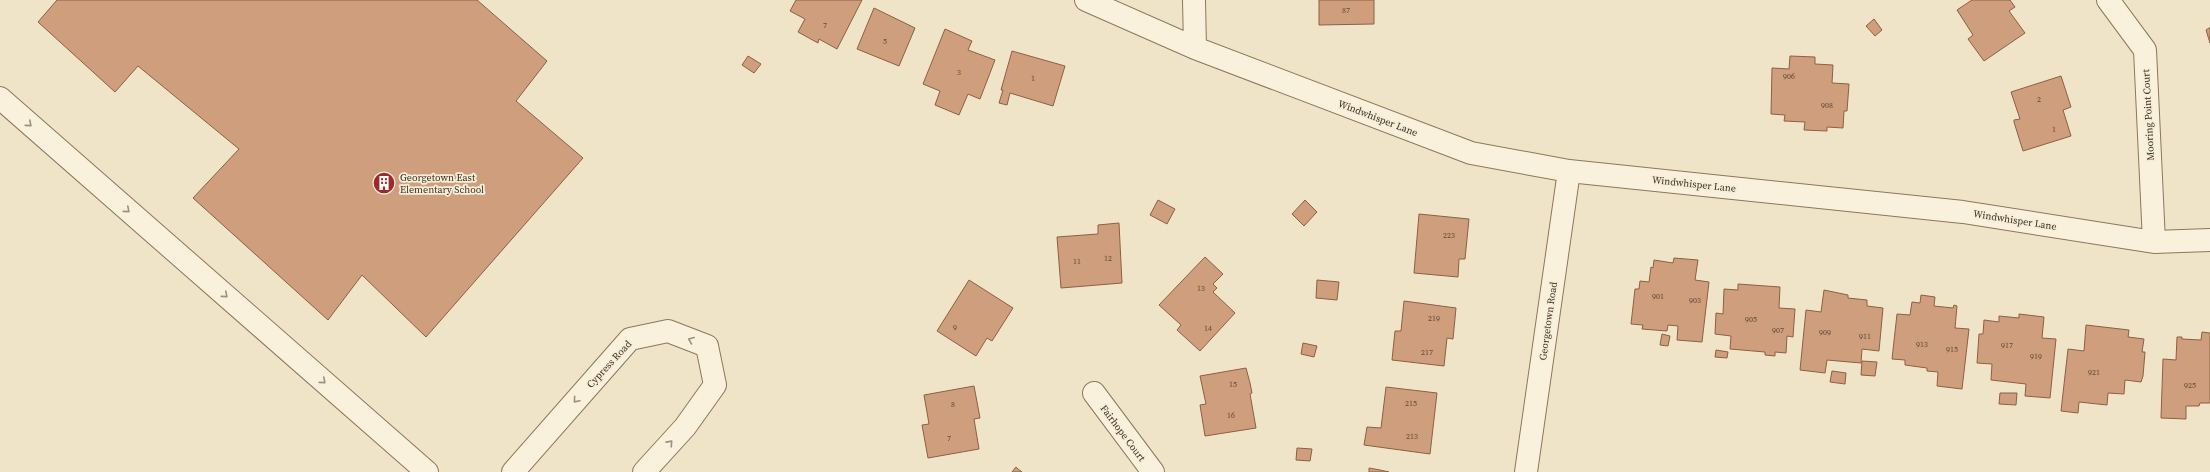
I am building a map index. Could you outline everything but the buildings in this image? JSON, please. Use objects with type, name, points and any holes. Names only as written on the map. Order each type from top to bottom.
[{"type":"street","name":"Windwhisper Lane","points":[[1086,0],[1195,48],[1471,153],[1569,171],[1963,212],[2154,242],[2210,240]]},
{"type":"street","points":[[1194,0],[1195,48]]},
{"type":"street","name":"Mooring Point Court","points":[[2108,0],[2145,50],[2154,242]]},
{"type":"street","points":[[0,98],[427,472]]},
{"type":"street","name":"Georgetown Road","points":[[1526,472],[1569,171]]},
{"type":"street","name":"Cypress Road","points":[[513,472],[630,339],[668,331],[707,346],[715,385],[684,427],[644,472]]},
{"type":"street","name":"Fairhope Court","points":[[1094,393],[1153,472]]},
{"type":"place","name":"Georgetown East Elementary School","points":[[384,183]]}]
